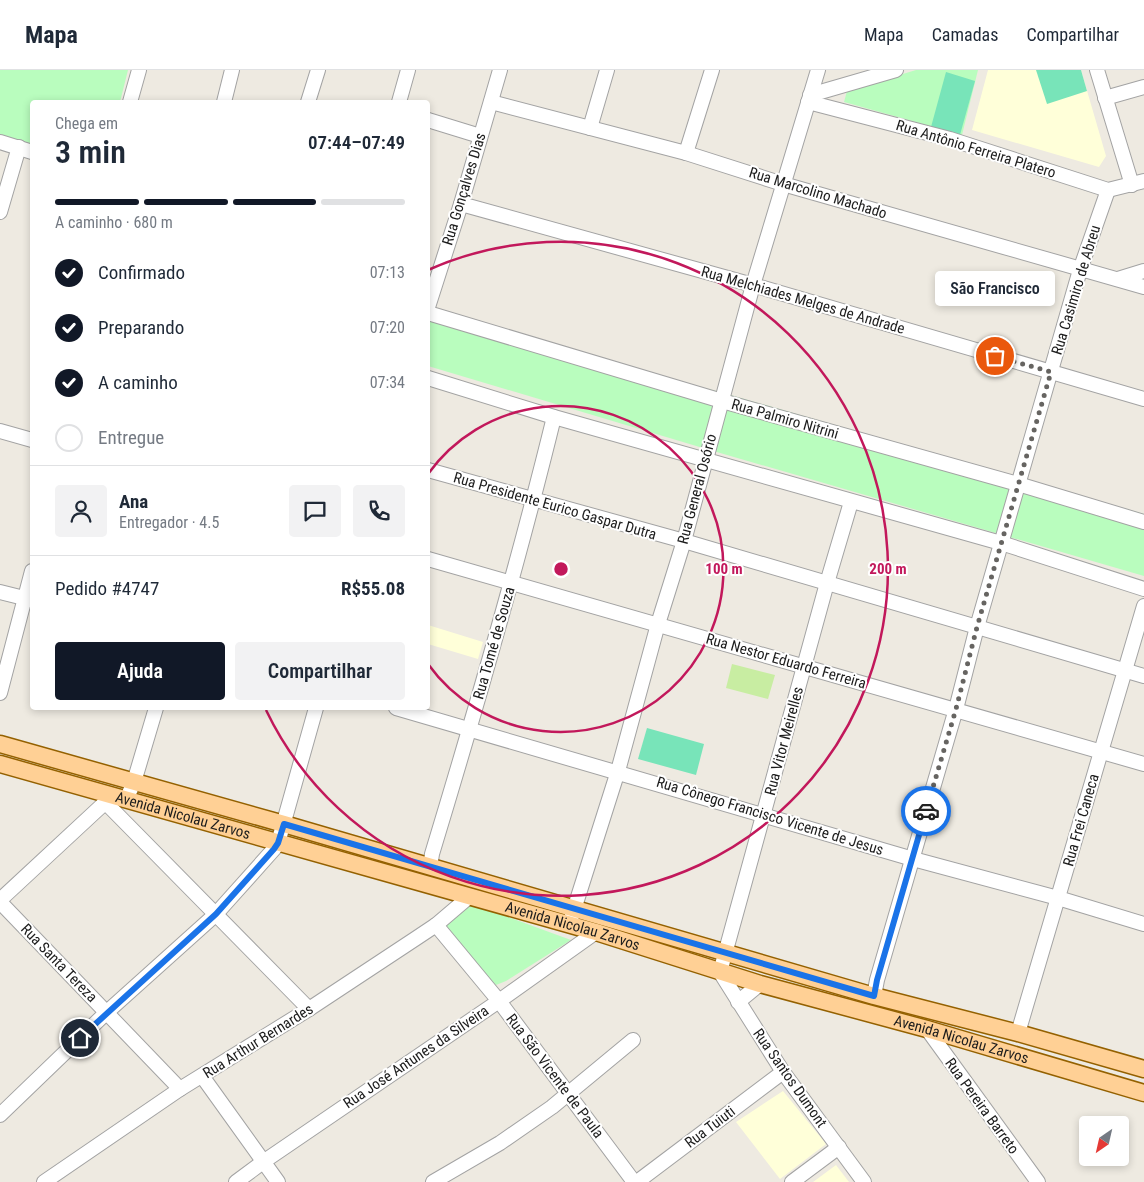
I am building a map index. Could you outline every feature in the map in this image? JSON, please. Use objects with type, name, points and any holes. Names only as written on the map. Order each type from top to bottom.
[{"type":"main road","name":"Avenida Nicolau Zarvos","points":[[0,744],[284,824],[874,996],[1018,1033],[1144,1069]]},
{"type":"main road","name":"Avenida Nicolau Zarvos","points":[[0,764],[114,800],[278,843],[569,924],[760,984],[927,1029],[1144,1093]]},
{"type":"main road","points":[[426,884],[430,867]]},
{"type":"street","points":[[131,100],[139,70]]},
{"type":"street","points":[[224,100],[232,70]]},
{"type":"street","points":[[309,100],[318,70]]},
{"type":"street","points":[[400,100],[408,70]]},
{"type":"street","name":"Rua Gonçalves Dias","points":[[430,301],[461,204],[500,70]]},
{"type":"street","points":[[590,128],[607,70]]},
{"type":"street","points":[[686,153],[712,70]]},
{"type":"street","name":"Rua General Osório","points":[[569,924],[618,771],[658,624],[684,541],[752,285],[818,70]]},
{"type":"street","points":[[809,99],[842,86],[896,70]]},
{"type":"street","points":[[1097,70],[1138,183],[1108,190]]},
{"type":"street","points":[[842,86],[839,102],[842,110]]},
{"type":"street","points":[[1106,98],[1144,87]]},
{"type":"street","name":"Rua Antônio Ferreira Platero","points":[[809,99],[842,110],[950,139],[1108,190]]},
{"type":"street","name":"Rua Marcolino Machado","points":[[491,102],[686,153],[783,184],[1144,287]]},
{"type":"street","points":[[430,121],[480,136]]},
{"type":"street","points":[[0,142],[26,150],[0,212]]},
{"type":"street","name":"Rua Casimiro de Abreu","points":[[874,996],[877,980],[956,709],[977,627],[1080,270],[1108,190]]},
{"type":"street","name":"Rua Melchiades Melges de Andrade","points":[[461,204],[752,285],[1144,399]]},
{"type":"street","points":[[1118,279],[1144,271]]},
{"type":"street","name":"Rua Palmiro Nitrini","points":[[430,314],[722,402],[1018,484],[1144,522]]},
{"type":"street","points":[[430,379],[554,417],[1001,544],[1144,589]]},
{"type":"street","name":"Rua Tomé de Souza","points":[[430,867],[432,854],[512,582],[554,417]]},
{"type":"street","points":[[0,431],[30,436]]},
{"type":"street","name":"Rua Presidente Eurico Gaspar Dutra","points":[[430,471],[684,541],[1144,676]]},
{"type":"street","name":"Rua Vitor Meirelles","points":[[720,972],[827,583],[852,502]]},
{"type":"street","name":"Rua Nestor Eduardo Ferreira","points":[[430,560],[1144,764]]},
{"type":"street","points":[[0,693],[28,599],[30,585]]},
{"type":"street","points":[[0,592],[28,599]]},
{"type":"street","name":"Rua Frei Caneca","points":[[1018,1033],[1144,606]]},
{"type":"street","points":[[0,901],[134,782],[155,710]]},
{"type":"street","points":[[0,1115],[107,1012],[216,914],[278,843],[315,710]]},
{"type":"street","name":"Rua Cônego Francisco Vicente de Jesus","points":[[403,710],[618,771],[912,859],[1058,898],[1144,924]]},
{"type":"street","points":[[114,800],[216,914],[309,1009]]},
{"type":"street","name":"Rua Arthur Bernardes","points":[[44,1182],[180,1089],[309,1009],[436,925],[470,896]]},
{"type":"street","name":"Rua Santa Tereza","points":[[0,901],[180,1089]]},
{"type":"street","name":"Rua São Vicente de Paula","points":[[436,925],[499,1001],[635,1182]]},
{"type":"street","name":"Rua José Antunes da Silveira","points":[[236,1182],[596,932]]},
{"type":"street","name":"Rua Santos Dumont","points":[[720,972],[783,1072],[864,1182]]},
{"type":"street","points":[[738,1002],[760,984]]},
{"type":"street","name":"Rua Pereira Barreto","points":[[927,1029],[1035,1181]]},
{"type":"street","points":[[433,1182],[500,1143],[568,1093],[633,1040]]},
{"type":"street","name":"Rua Tuiuti","points":[[635,1182],[783,1072]]},
{"type":"street","points":[[202,1076],[278,1182]]},
{"type":"street","points":[[792,1182],[839,1147]]},
{"type":"shaded area","points":[[988,70],[1081,70],[1106,156],[1099,167],[972,130]]},
{"type":"shaded area","points":[[430,626],[483,642],[478,659],[430,645]]},
{"type":"shaded area","points":[[783,1091],[826,1144],[780,1179],[736,1122]]},
{"type":"shaded area","points":[[836,1165],[849,1182],[813,1182]]},
{"type":"green space","points":[[0,70],[128,70],[120,100],[30,100],[30,143],[0,134]]},
{"type":"green space","points":[[916,70],[978,70],[962,135],[844,102],[847,91]]},
{"type":"green space","points":[[1036,70],[1081,70],[1087,91],[1047,104]]},
{"type":"green space","points":[[946,72],[975,81],[960,135],[931,127]]},
{"type":"green space","points":[[430,317],[720,392],[1144,514],[1144,576],[430,367]]},
{"type":"green space","points":[[732,664],[775,675],[768,699],[726,688]]},
{"type":"green space","points":[[647,728],[704,744],[696,775],[638,759]]},
{"type":"green space","points":[[467,902],[571,940],[506,981],[496,985],[481,970],[446,926],[446,921]]},
{"type":"way so far","points":[[926,811],[1051,372],[995,356]]},
{"type":"place","name":"São Francisco","points":[[995,356]]},
{"type":"route","points":[[80,1038],[216,914],[274,849],[284,824],[874,996],[926,811]]}]
